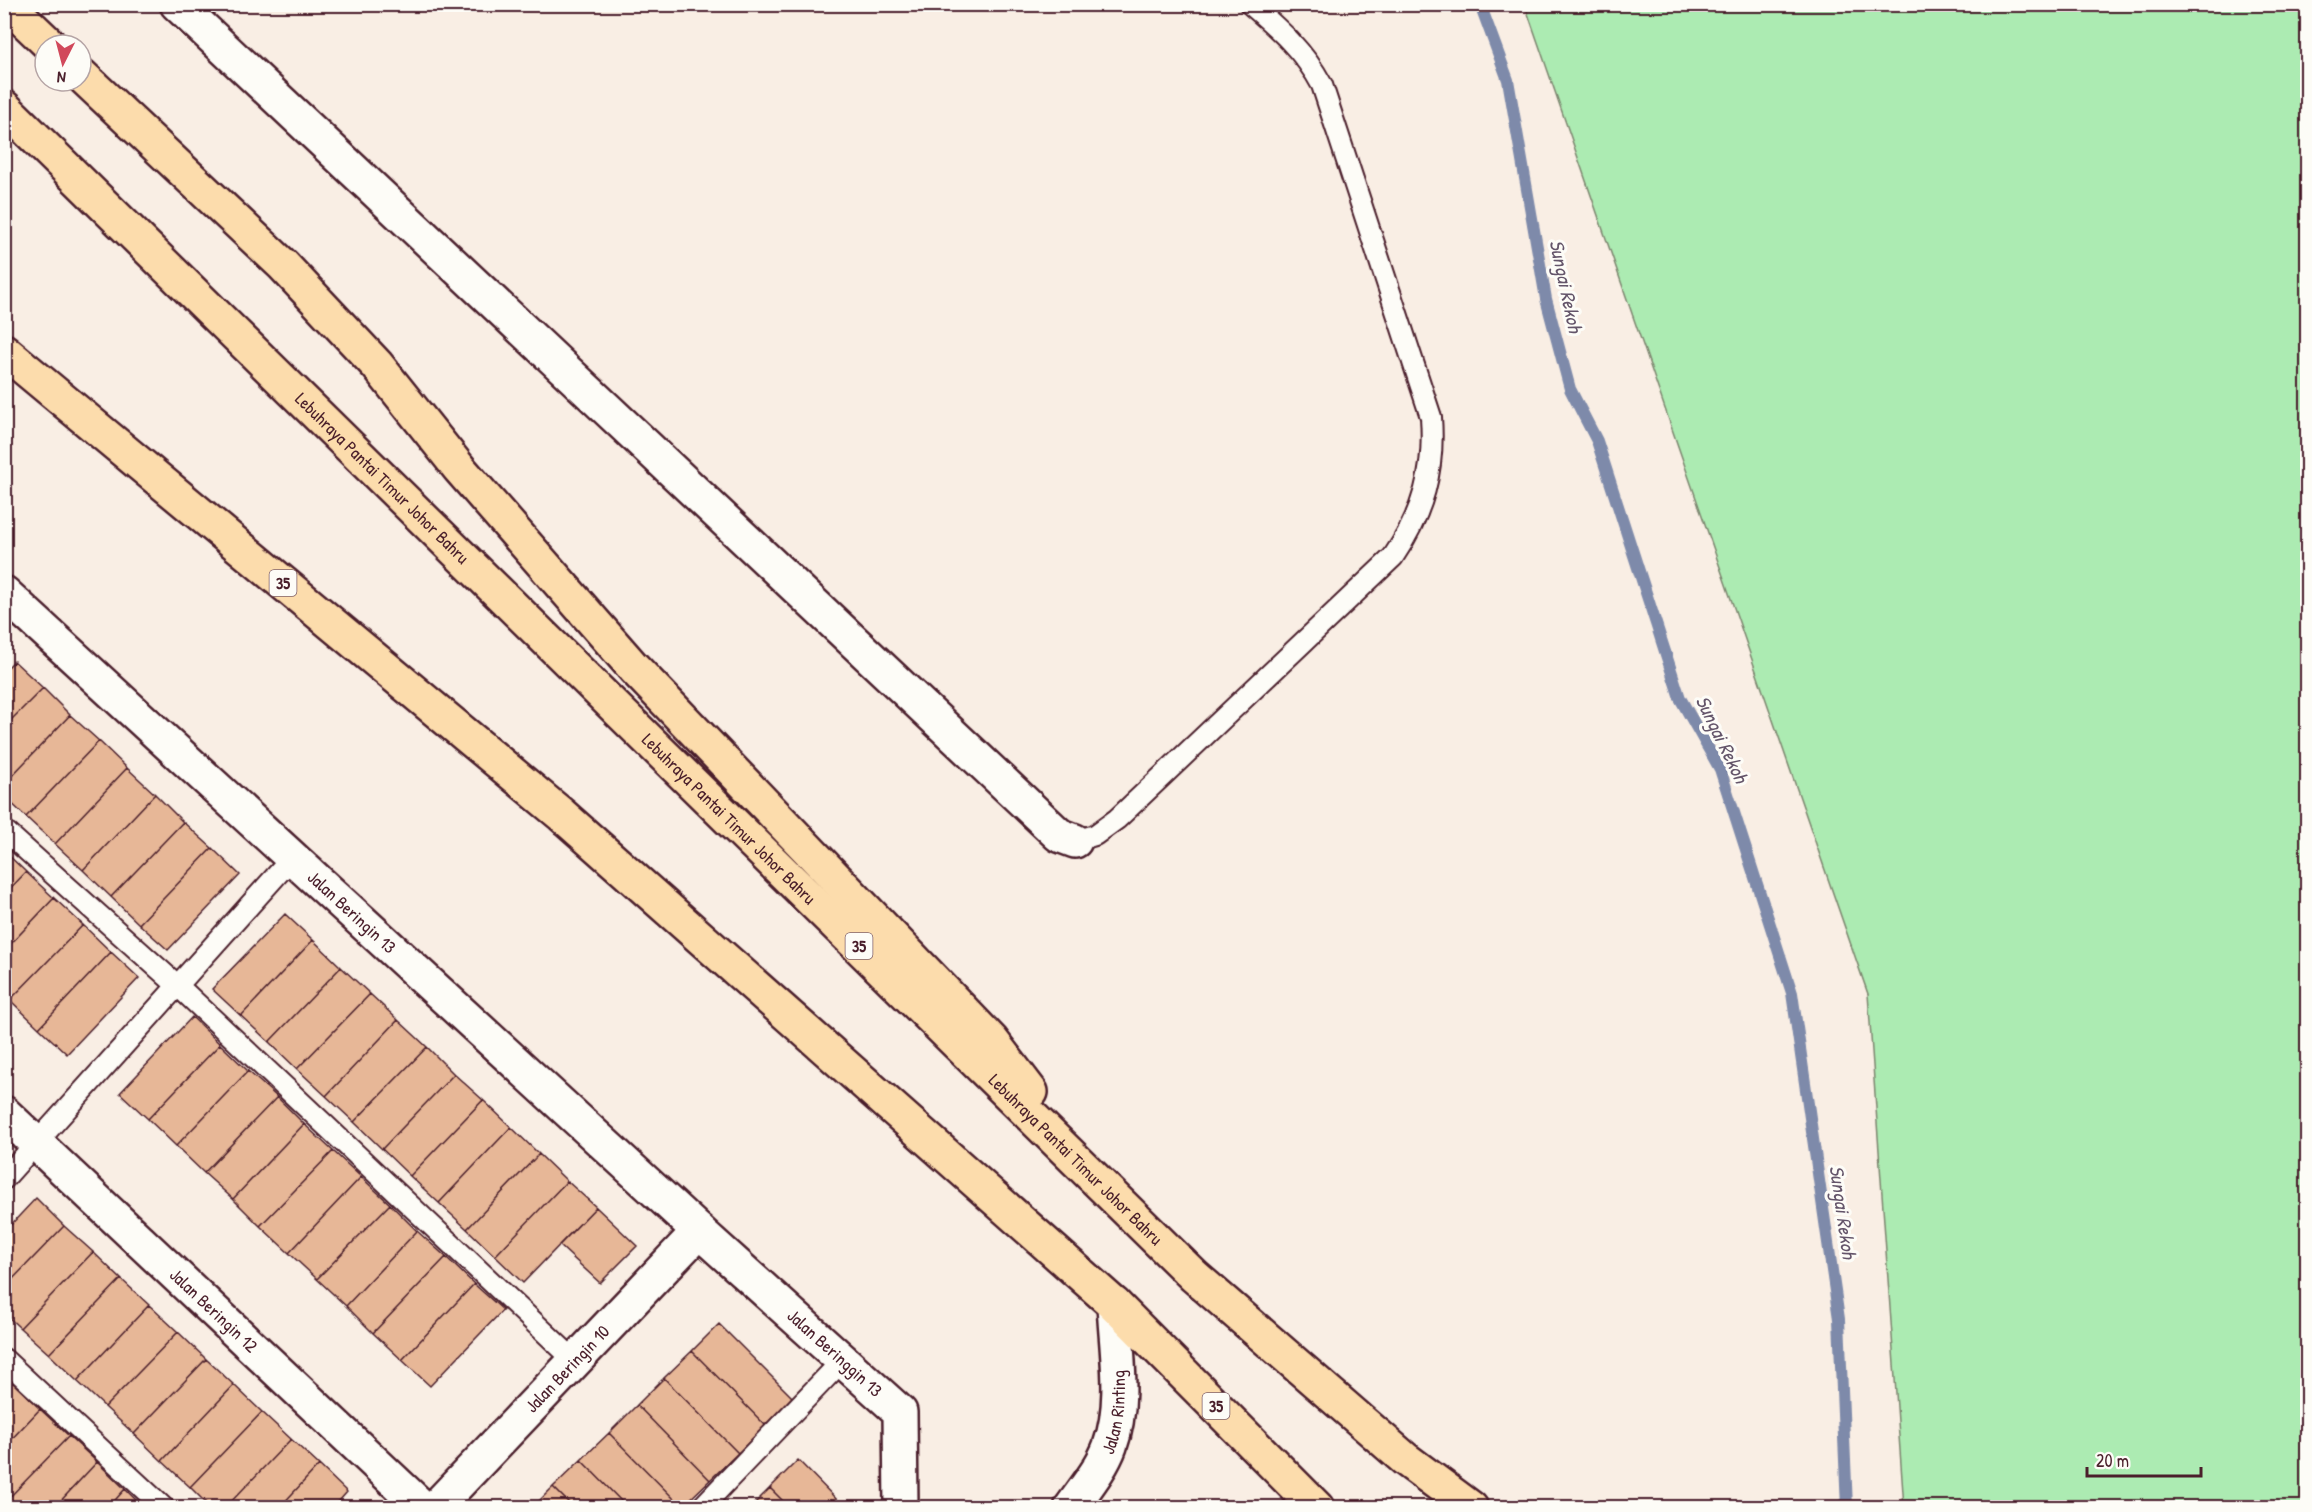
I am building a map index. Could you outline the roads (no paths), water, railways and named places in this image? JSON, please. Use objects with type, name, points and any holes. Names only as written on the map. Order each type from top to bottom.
[{"type":"highway","points":[[7,4],[37,33]]},
{"type":"highway","points":[[93,86],[283,265],[377,365],[459,468],[634,668],[992,1041],[1104,1187]]},
{"type":"highway","name":"Lebuhraya Pantai Timur Johor Bahru","points":[[12,118],[1194,1276],[1405,1459],[1471,1508]]},
{"type":"highway","name":"35","points":[[4,351],[562,815],[1114,1304],[1317,1508]]},
{"type":"street","points":[[177,4],[1059,835],[1076,841]]},
{"type":"street","name":"Jalan Beringin 13","points":[[4,593],[699,1231]]},
{"type":"street","name":"Jalan Beringin 12","points":[[4,1113],[423,1508]]},
{"type":"street","name":"Jalan Beringgin 13","points":[[699,1231],[900,1412],[901,1508]]},
{"type":"street","name":"Jalan Beringin 10","points":[[435,1508],[699,1231]]},
{"type":"street","name":"Jalan Rinting","points":[[1071,1508],[1092,1478],[1110,1446],[1119,1398],[1114,1304]]},
{"type":"lane","points":[[1076,841],[1095,835],[1117,819],[1393,557],[1410,532],[1423,503],[1431,473],[1433,444],[1431,417],[1322,85],[1310,62],[1291,39],[1250,4]]},
{"type":"lane","points":[[4,830],[178,986],[575,1361]]},
{"type":"lane","points":[[4,1179],[292,858]]},
{"type":"lane","points":[[4,1359],[164,1508]]},
{"type":"lane","points":[[701,1508],[842,1361]]},
{"type":"waterway","name":"Sungai Rekoh","points":[[1480,4],[1508,80],[1546,299],[1570,389],[1597,441],[1680,698],[1720,769],[1792,993],[1839,1319],[1847,1508]]}]
